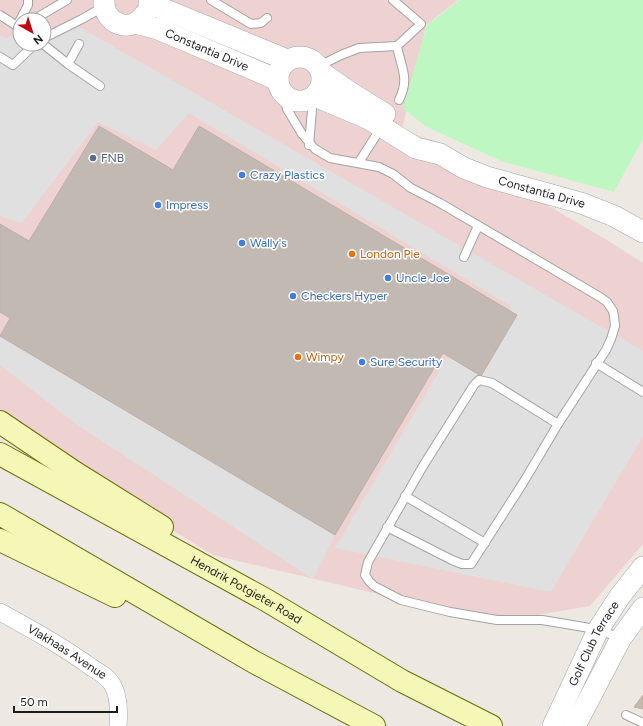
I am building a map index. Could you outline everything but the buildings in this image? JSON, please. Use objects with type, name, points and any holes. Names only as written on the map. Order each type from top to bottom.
[{"type":"main road","points":[[0,422],[74,472],[226,569],[266,600]]},
{"type":"main road","name":"Hendrik Potgieter Road","points":[[0,454],[266,600],[402,681],[491,726]]},
{"type":"main road","points":[[0,514],[254,662],[374,726]]},
{"type":"main road","points":[[0,540],[254,662]]},
{"type":"street","points":[[136,23],[145,15],[149,2]]},
{"type":"street","name":"Constantia Drive","points":[[149,2],[287,60]]},
{"type":"street","name":"Constantia Drive","points":[[104,3],[106,14],[112,20],[123,25],[136,23],[164,31],[281,88]]},
{"type":"street","points":[[301,56],[314,61],[321,70],[323,80],[321,87],[314,97],[306,101],[298,102],[290,99],[281,88],[279,73],[282,65],[287,60],[301,56]]},
{"type":"street","name":"Constantia Drive","points":[[321,70],[351,93],[410,129],[431,144],[440,154]]},
{"type":"street","name":"Constantia Drive","points":[[314,97],[369,119],[416,148],[440,154],[464,168],[487,177],[581,203],[614,216],[643,232]]},
{"type":"street","name":"Golf Club Terrace","points":[[566,722],[598,630],[620,596],[643,568]]},
{"type":"street","name":"Golf Club Terrace","points":[[566,722],[621,638],[643,608]]},
{"type":"street","name":"Vlakhaas Avenue","points":[[0,612],[72,653],[107,678],[113,685],[118,705],[118,726]]},
{"type":"lane","points":[[25,12],[28,5],[28,0]]},
{"type":"lane","points":[[47,12],[67,0]]},
{"type":"lane","points":[[211,0],[251,24],[261,23],[267,18]]},
{"type":"lane","points":[[321,70],[341,55],[359,48],[397,46],[421,24],[393,0]]},
{"type":"lane","points":[[52,34],[82,19],[104,3]]},
{"type":"lane","points":[[0,14],[12,23]]},
{"type":"lane","points":[[68,64],[79,44]]},
{"type":"lane","points":[[397,46],[405,84],[399,100]]},
{"type":"lane","points":[[52,51],[100,86]]},
{"type":"lane","points":[[0,57],[12,65],[26,52]]},
{"type":"lane","points":[[281,88],[287,108],[309,144],[314,149],[330,158],[343,162],[359,162],[379,167],[393,174],[411,188],[440,203],[607,302],[613,311],[615,326],[606,350],[596,363],[523,483],[471,564],[462,564],[452,560],[387,527]]},
{"type":"lane","points":[[309,144],[314,97]]},
{"type":"lane","points":[[359,162],[377,134]]},
{"type":"lane","points":[[464,257],[478,226]]},
{"type":"lane","points":[[596,363],[643,392]]},
{"type":"lane","points":[[558,424],[492,383],[479,380],[460,405],[405,496],[368,562],[365,575],[369,582],[374,586],[401,600],[450,612],[497,620],[542,620],[598,630],[621,638]]},
{"type":"lane","points":[[405,496],[485,543]]},
{"type":"lane","points":[[626,715],[643,723]]},
{"type":"shaded area","points":[[0,0],[458,0],[426,25],[402,130],[441,143],[607,240],[643,263],[643,544],[590,606],[497,622],[213,555],[100,486],[0,410]]},
{"type":"shaded area","points":[[76,25],[643,351],[643,436],[551,592],[335,548],[447,358],[477,367],[511,306],[189,113],[156,150],[98,122],[22,223],[0,216],[0,35],[5,38],[12,37],[12,52],[52,52],[52,30]]},
{"type":"shaded area","points":[[0,336],[335,535],[313,579],[76,424],[0,365]]},
{"type":"green space","points":[[460,0],[643,0],[643,139],[614,192],[501,161],[425,126],[403,108],[427,25]]},
{"type":"place","name":"FNB","points":[[93,158]]},
{"type":"place","name":"Crazy Plastics","points":[[242,175]]},
{"type":"place","name":"Impress","points":[[158,205]]},
{"type":"place","name":"Wally's","points":[[242,243]]},
{"type":"place","name":"London Pie","points":[[352,254]]},
{"type":"place","name":"Uncle Joe","points":[[388,278]]},
{"type":"place","name":"Checkers Hyper","points":[[293,296]]},
{"type":"place","name":"Wimpy","points":[[298,357]]},
{"type":"place","name":"Sure Security","points":[[362,362]]}]
